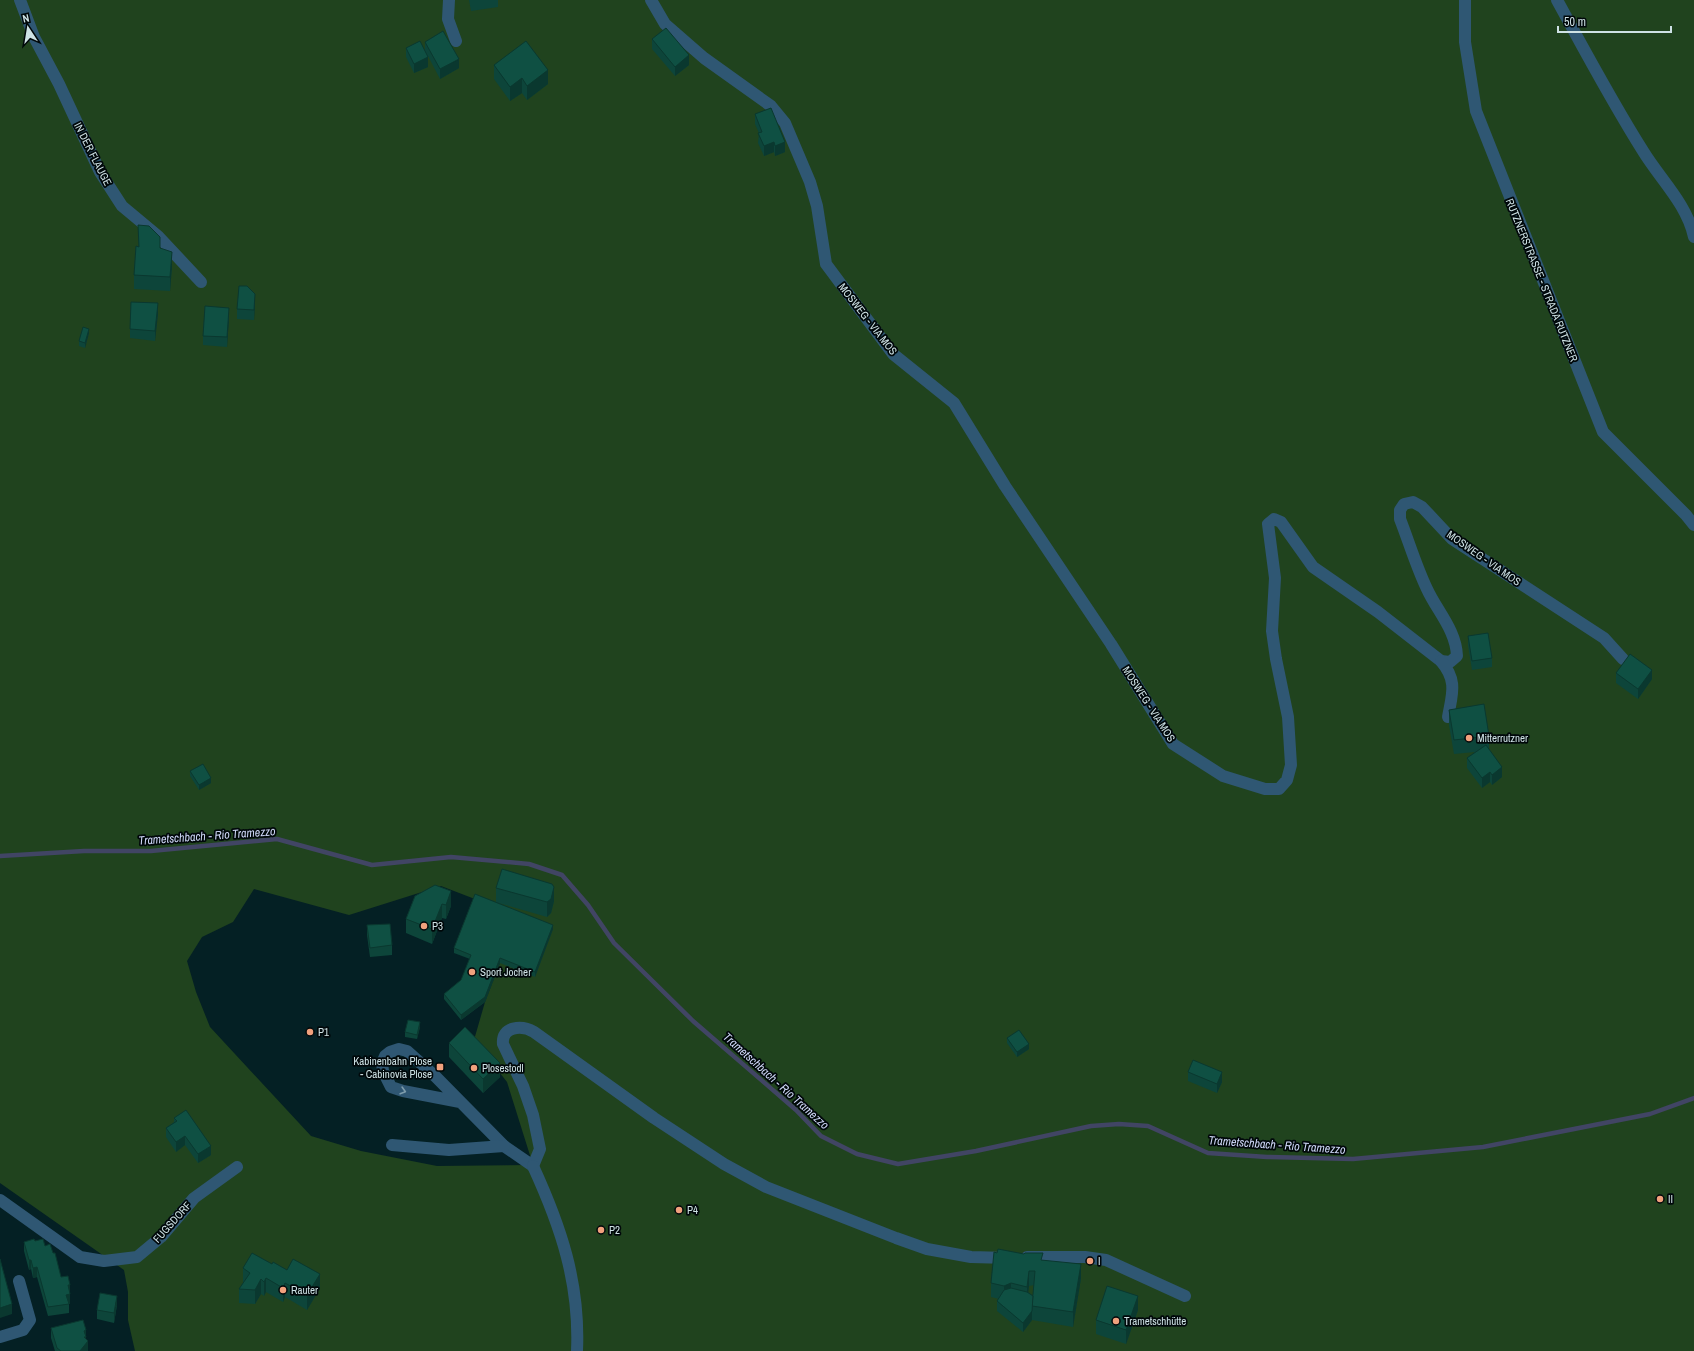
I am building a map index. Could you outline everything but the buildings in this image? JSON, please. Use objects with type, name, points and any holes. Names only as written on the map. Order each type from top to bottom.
[{"type":"street","name":"IN DER FLAUGE","points":[[20,0],[34,37],[59,84],[100,172],[122,206],[158,236],[201,282]]},
{"type":"street","points":[[449,0],[448,19],[456,40]]},
{"type":"street","name":"MOSWEG - VIA MOS","points":[[652,0],[665,24],[704,58],[771,106],[785,123],[810,182],[817,206],[826,264],[893,354],[954,403],[1005,486],[1111,644],[1173,744],[1222,776],[1264,789],[1279,789],[1287,780],[1291,765],[1288,717],[1272,631],[1275,578],[1268,524],[1274,519],[1281,522],[1314,567],[1378,612],[1441,661],[1450,662],[1456,656],[1456,646],[1447,623],[1427,589],[1400,519],[1400,510],[1404,504],[1413,502],[1422,507],[1452,538],[1604,638],[1623,660]]},
{"type":"street","name":"RUTZNERSTRASSE - STRADA RUTZNER","points":[[1465,0],[1465,42],[1476,111],[1603,432],[1686,515],[1694,525]]},
{"type":"street","points":[[1557,0],[1621,116],[1648,160],[1675,196],[1692,228],[1694,237]]},
{"type":"street","points":[[1441,661],[1450,671],[1454,684],[1448,718]]},
{"type":"street","points":[[533,1166],[540,1149],[533,1115],[523,1086],[503,1044],[502,1038],[510,1030],[518,1027],[526,1028],[534,1032],[589,1073],[724,1164],[773,1190],[927,1249],[971,1257],[1086,1257],[1106,1260],[1186,1296]]},
{"type":"street","points":[[460,1102],[403,1091],[391,1086],[382,1071],[382,1062],[385,1056],[398,1049],[407,1051],[460,1102],[504,1146],[533,1166],[552,1206],[573,1278],[578,1327],[577,1351]]},
{"type":"street","points":[[392,1145],[449,1150],[504,1146]]},
{"type":"street","name":"FUGSDORF","points":[[0,1200],[80,1257],[104,1261],[137,1257],[161,1237],[194,1198],[237,1167]]},
{"type":"street","points":[[0,1337],[23,1330],[30,1320],[19,1281]]},
{"type":"green space","points":[[0,0],[1694,0],[1694,1351],[135,1351],[128,1320],[128,1292],[124,1270],[0,1183]],"holes":[[[441,886],[553,929],[500,963],[485,1002],[474,1040],[507,1082],[533,1165],[437,1166],[361,1151],[311,1136],[210,1027],[196,992],[187,961],[202,937],[233,922],[254,889],[349,915]]]},
{"type":"waterway","name":"Trametschbach - Rio Tramezzo","points":[[0,856],[84,851],[151,851],[277,839],[372,865],[451,857],[529,864],[562,875],[588,905],[614,943],[693,1021],[796,1110],[821,1136],[857,1154],[898,1164],[976,1151],[1091,1126],[1119,1124],[1148,1126],[1208,1153],[1267,1157],[1353,1159],[1483,1147],[1650,1114],[1694,1098]]},
{"type":"place","name":"Mitterrutzner","points":[[1469,738]]},
{"type":"place","name":"P3","points":[[424,926]]},
{"type":"place","name":"Sport Jocher","points":[[472,972]]},
{"type":"place","name":"P1","points":[[310,1032]]},
{"type":"place","name":"Kabinenbahn Plose - Cabinovia Plose","points":[[440,1067]]},
{"type":"place","name":"Plosestodl","points":[[474,1068]]},
{"type":"place","name":"II","points":[[1660,1199]]},
{"type":"place","name":"P4","points":[[679,1210]]},
{"type":"place","name":"P2","points":[[601,1230]]},
{"type":"place","name":"I","points":[[1090,1261]]},
{"type":"place","name":"Rauter","points":[[283,1290]]},
{"type":"place","name":"Trametschhütte","points":[[1116,1321]]}]
